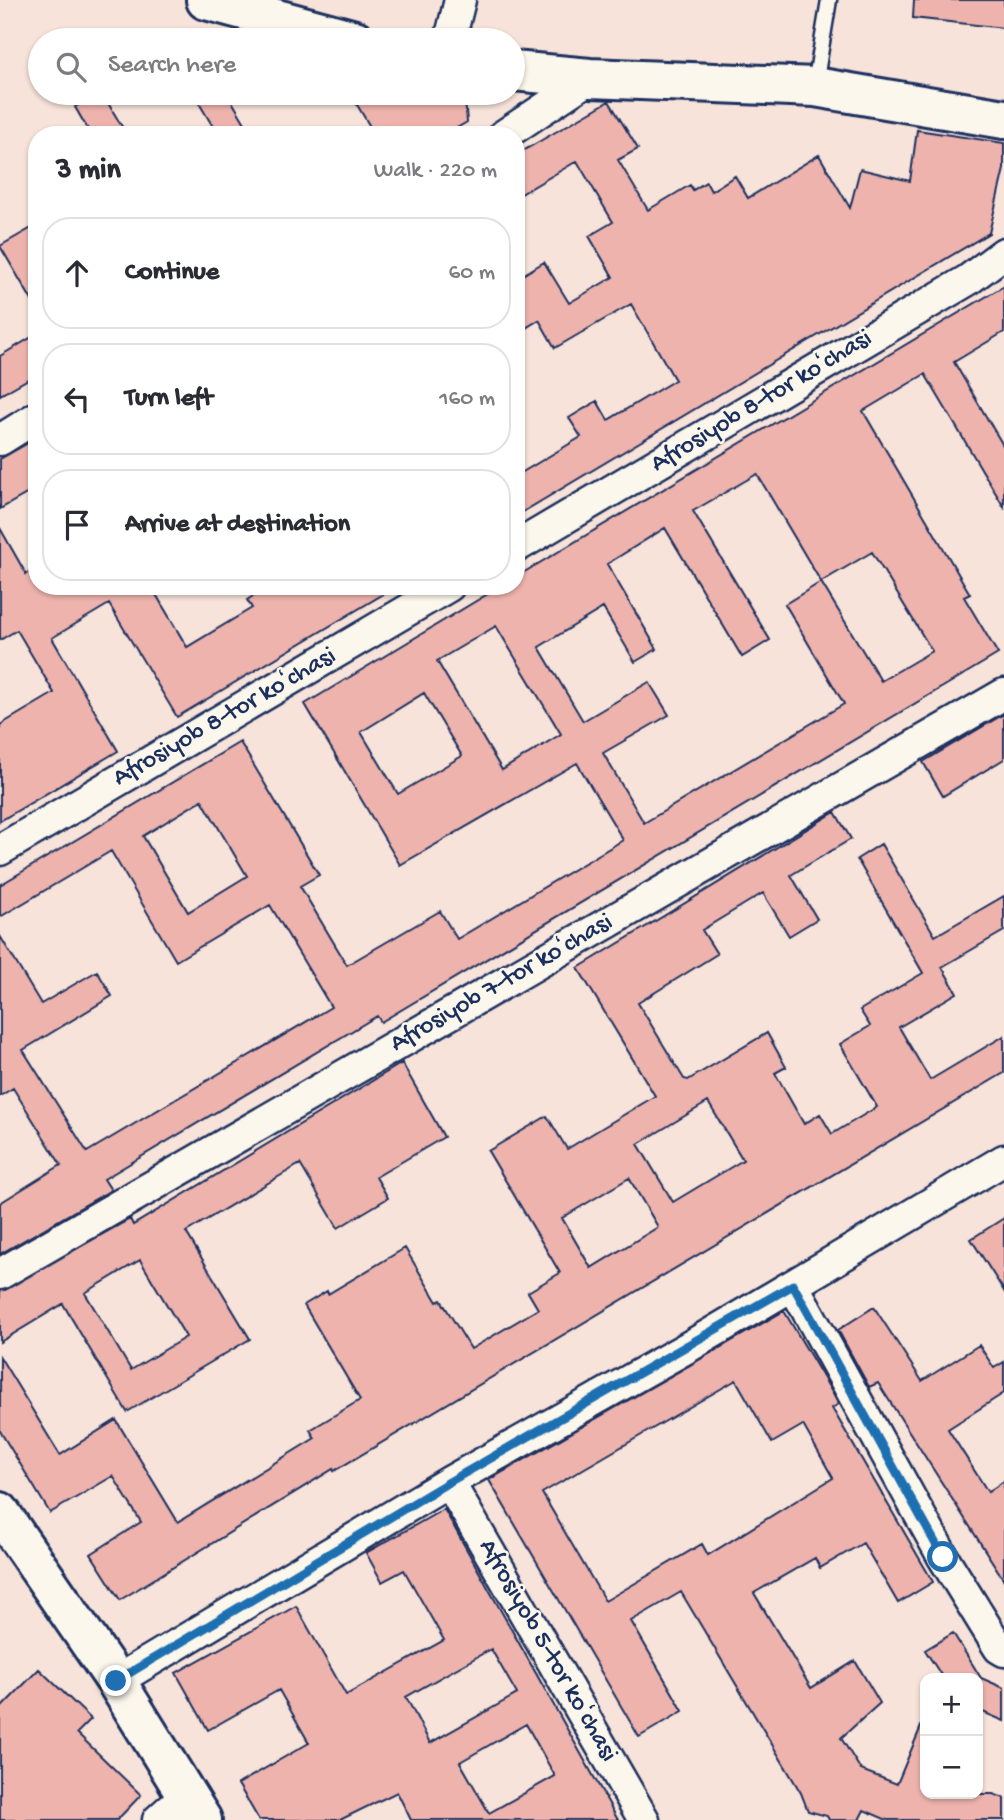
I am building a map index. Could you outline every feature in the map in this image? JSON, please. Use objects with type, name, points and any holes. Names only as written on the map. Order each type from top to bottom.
[{"type":"street","points":[[206,0],[310,28]]},
{"type":"street","points":[[453,28],[460,0]]},
{"type":"street","points":[[525,72],[590,78],[815,87],[1004,119]]},
{"type":"street","points":[[518,126],[590,78]]},
{"type":"street","name":"Afrosiyob 8-tor koʻchasi","points":[[525,542],[968,280],[1004,253]]},
{"type":"street","points":[[0,440],[28,423]]},
{"type":"street","name":"Afrosiyob 8-tor koʻchasi","points":[[0,850],[434,595]]},
{"type":"street","name":"Afrosiyob 7-tor koʻchasi","points":[[0,1274],[1004,694]]},
{"type":"street","points":[[116,1681],[449,1482],[793,1285],[1004,1160]]},
{"type":"street","points":[[793,1285],[943,1557],[1004,1651]]},
{"type":"street","name":"Afrosiyob 5-tor koʻchasi","points":[[449,1482],[644,1820]]},
{"type":"street","points":[[5,1534],[116,1681],[195,1807],[158,1820]]},
{"type":"lane","points":[[815,87],[829,0]]},
{"type":"building","points":[[914,0],[1004,0],[1004,28],[913,18]]},
{"type":"building","points":[[609,101],[638,149],[618,160],[648,210],[690,185],[693,190],[706,182],[711,191],[735,176],[748,198],[819,155],[850,208],[860,169],[910,181],[917,130],[1004,143],[1004,169],[989,233],[525,511],[525,471],[581,437],[569,418],[597,401],[608,420],[675,380],[631,304],[555,348],[539,320],[525,329],[525,274],[544,262],[569,303],[613,277],[589,236],[613,222],[577,161],[525,192],[525,150]]},
{"type":"building","points":[[109,105],[122,126],[86,126],[75,107]]},
{"type":"building","points":[[200,105],[234,105],[247,126],[213,126]]},
{"type":"building","points":[[357,105],[465,105],[467,122],[460,126],[370,126]]},
{"type":"building","points":[[28,230],[28,294],[0,246]]},
{"type":"building","points":[[1004,286],[1004,332],[954,362],[1004,447],[1004,507],[925,374],[863,411],[970,594],[964,597],[998,654],[381,1022],[377,1016],[104,1179],[111,1190],[0,1254],[0,1203],[61,1165],[13,1088],[0,1096],[0,936],[41,1004],[97,971],[112,996],[23,1050],[87,1152],[331,1007],[270,905],[176,961],[111,851],[0,917],[0,885],[240,742],[319,875],[300,886],[347,965],[440,911],[457,939],[623,840],[577,763],[400,865],[305,704],[486,595],[525,595],[525,572]],"holes":[[[757,474],[821,582],[785,604],[844,704],[644,823],[603,753],[669,715],[649,682],[583,721],[539,647],[603,608],[635,662],[657,649],[607,564],[665,528],[742,657],[770,640],[693,511]],[[872,552],[932,651],[881,681],[821,582]],[[496,626],[561,734],[502,770],[437,661]],[[424,693],[462,756],[398,794],[361,732]],[[202,800],[247,876],[188,912],[143,836]]]},
{"type":"building","points":[[28,339],[28,379],[0,395],[0,356]]},
{"type":"building","points":[[28,443],[28,493],[0,509],[0,459]]},
{"type":"building","points":[[0,528],[26,574],[28,573],[28,595],[156,595],[187,647],[252,608],[247,600],[255,595],[382,595],[177,717],[109,604],[52,638],[118,751],[0,821],[0,725],[54,693],[17,630],[0,640]]},
{"type":"building","points":[[1004,714],[1004,759],[943,796],[923,762]]},
{"type":"building","points":[[835,812],[851,839],[791,875],[817,919],[789,936],[763,893],[702,930],[717,954],[638,1003],[684,1079],[688,1080],[767,1033],[786,1067],[775,1073],[804,1124],[820,1114],[832,1134],[877,1107],[840,1044],[870,1026],[860,1010],[923,973],[857,859],[881,844],[935,936],[1004,896],[1004,931],[942,967],[957,993],[899,1027],[930,1080],[1004,1036],[1004,1073],[334,1471],[333,1469],[120,1600],[91,1554],[141,1522],[113,1476],[50,1513],[0,1431],[0,1357],[60,1455],[116,1420],[178,1522],[315,1438],[310,1430],[360,1400],[304,1305],[327,1291],[328,1294],[405,1248],[437,1302],[441,1300],[471,1349],[538,1309],[528,1292],[560,1273],[488,1151],[547,1116],[567,1149],[655,1096],[578,968]],"holes":[[[708,1102],[743,1160],[673,1202],[638,1144]],[[629,1178],[658,1227],[591,1268],[562,1218]]]},
{"type":"building","points":[[402,1063],[444,1137],[376,1177],[388,1198],[338,1228],[300,1164],[186,1232],[250,1339],[127,1412],[63,1304],[0,1342],[0,1291],[130,1219],[133,1225]],"holes":[[[140,1260],[186,1337],[131,1370],[85,1293]]]},
{"type":"building","points":[[1004,1218],[1004,1291],[971,1239]]},
{"type":"building","points":[[874,1307],[922,1381],[979,1345],[994,1368],[1004,1362],[1004,1393],[948,1429],[988,1492],[1004,1481],[1004,1580],[878,1383],[869,1387],[838,1330]]},
{"type":"building","points":[[784,1311],[839,1404],[832,1408],[933,1582],[898,1603],[863,1543],[820,1568],[815,1558],[754,1593],[811,1688],[855,1661],[880,1703],[841,1738],[861,1770],[897,1784],[920,1729],[920,1799],[983,1799],[983,1794],[993,1794],[1004,1798],[1004,1820],[887,1820],[864,1810],[859,1820],[829,1820],[827,1816],[808,1811],[801,1793],[681,1592],[631,1621],[683,1711],[639,1737],[489,1480]],"holes":[[[736,1380],[772,1443],[803,1425],[833,1478],[708,1555],[702,1544],[605,1601],[542,1493]]]},
{"type":"building","points":[[444,1509],[618,1820],[411,1820],[397,1792],[340,1820],[259,1820],[238,1784],[309,1743],[279,1690],[208,1730],[176,1673],[296,1606],[346,1695],[444,1640],[404,1570],[382,1582],[366,1553]],"holes":[[[491,1649],[517,1694],[430,1743],[406,1697]],[[526,1724],[555,1776],[489,1813],[460,1762]]]},
{"type":"building","points":[[953,1633],[978,1673],[940,1673],[925,1650]]},
{"type":"building","points":[[39,1669],[91,1719],[77,1733],[141,1795],[117,1820],[0,1820],[0,1709]]},
{"type":"building","points":[[983,1679],[1004,1688],[1004,1721],[983,1712]]},
{"type":"route","points":[[116,1681],[449,1482],[793,1285],[943,1557]]}]
